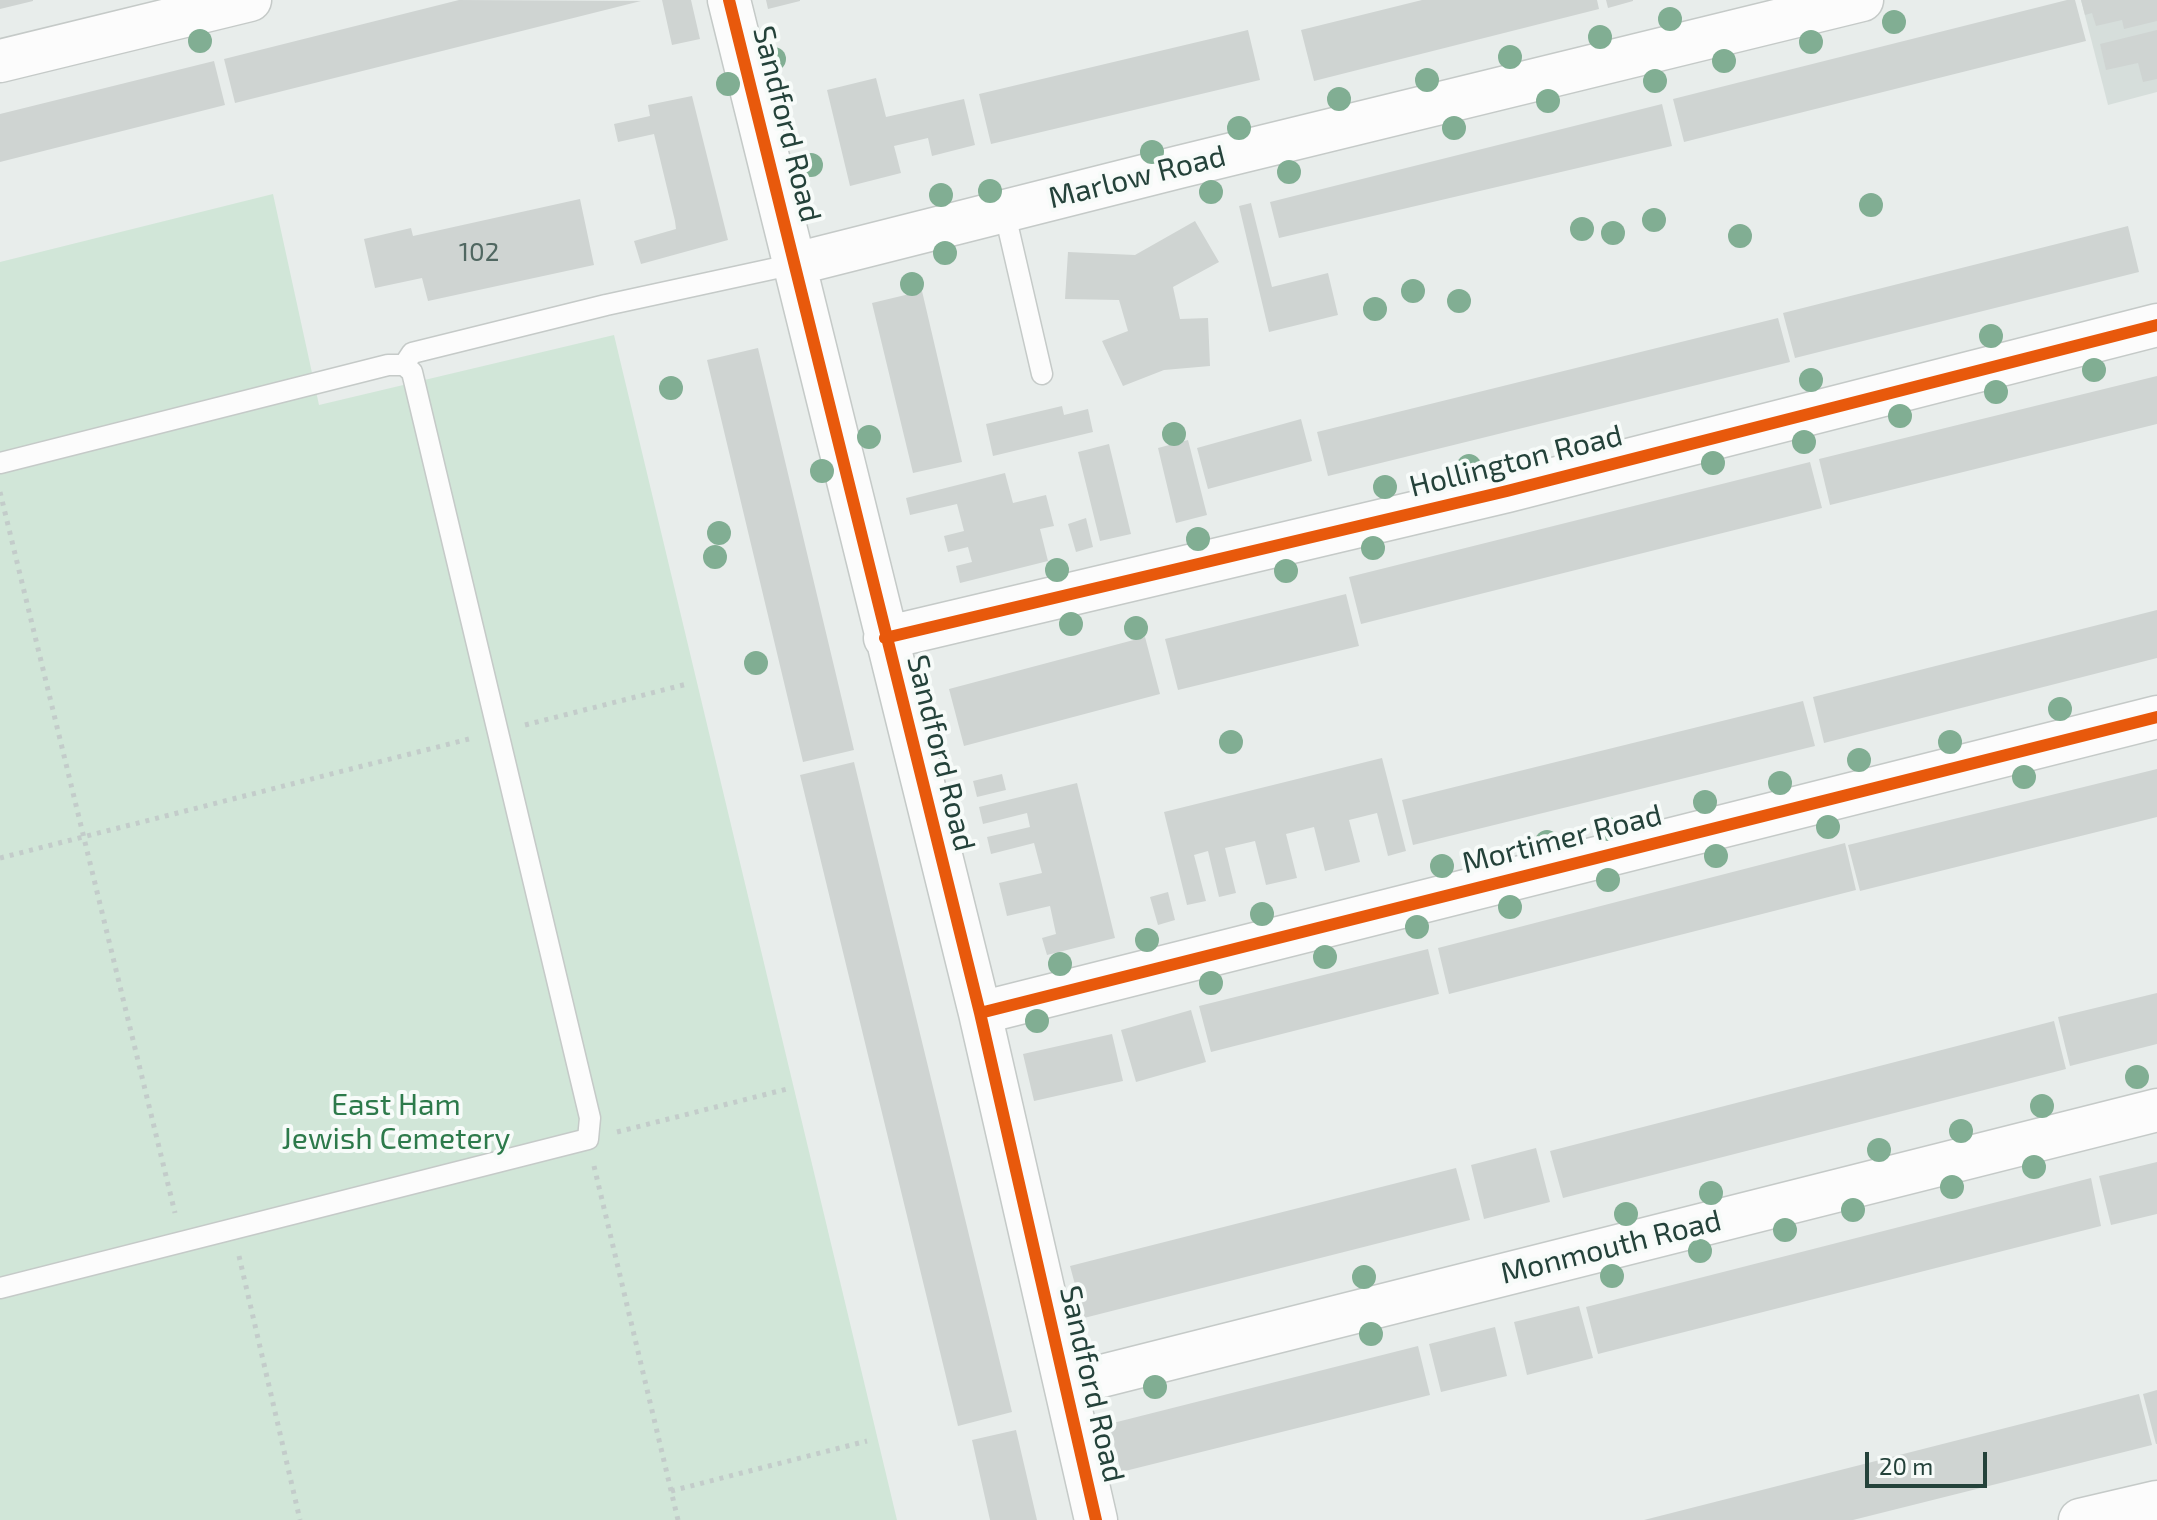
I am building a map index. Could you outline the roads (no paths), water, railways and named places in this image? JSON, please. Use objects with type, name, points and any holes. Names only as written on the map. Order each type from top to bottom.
[{"type":"street","points":[[0,61],[250,0]]},
{"type":"street","name":"Sandford Road","points":[[729,0],[980,1013],[1096,1520]]},
{"type":"street","name":"Marlow Road","points":[[795,264],[1862,0]]},
{"type":"street","name":"Hollington Road","points":[[885,638],[1507,491],[2157,325]]},
{"type":"street","name":"Mortimer Road","points":[[980,1013],[2157,717]]},
{"type":"street","name":"Monmouth Road","points":[[1066,1385],[2157,1110]]},
{"type":"street","points":[[2080,1520],[2157,1502]]},
{"type":"lane","points":[[1004,210],[1042,374]]},
{"type":"lane","name":"Marlow Road","points":[[0,463],[388,365],[606,305],[795,264]]},
{"type":"lane","points":[[0,1288],[588,1139],[590,1118],[408,359]]},
{"type":"park label","name":"East Ham Jewish Cemetery","points":[[396,1122]]}]
